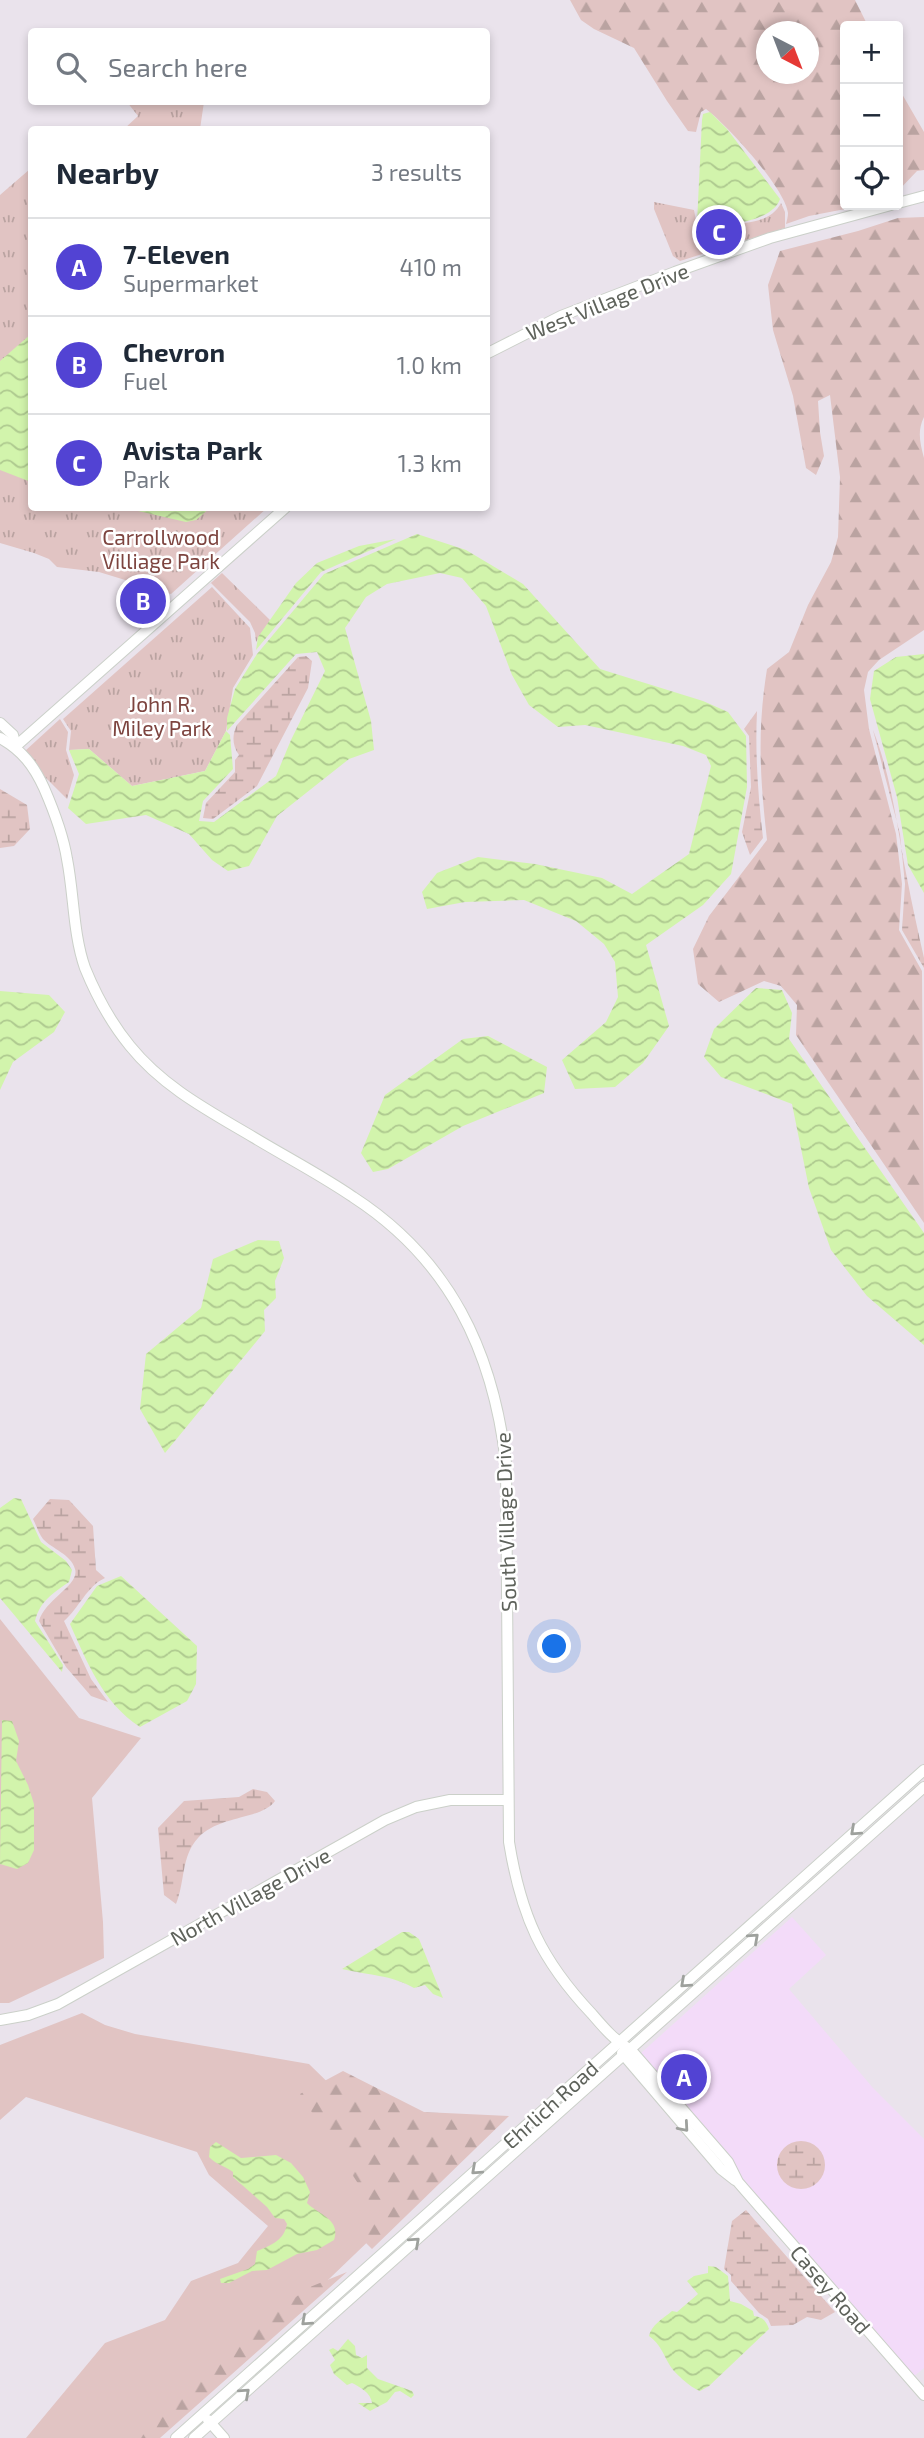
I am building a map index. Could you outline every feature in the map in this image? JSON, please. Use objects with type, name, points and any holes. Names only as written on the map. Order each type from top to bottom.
[{"type":"street","points":[[903,202],[924,196]]},
{"type":"street","name":"West Village Drive","points":[[490,352],[561,316],[675,272],[770,238],[873,210]]},
{"type":"street","points":[[16,746],[282,511]]},
{"type":"street","name":"South Village Drive","points":[[0,723],[13,735],[16,746]]},
{"type":"street","name":"South Village Drive","points":[[0,738],[16,746],[36,770],[58,818],[85,967],[107,1012],[144,1063],[182,1095],[355,1197],[404,1236],[435,1270],[477,1341],[501,1418],[506,1462],[509,1737],[507,1800],[512,1866],[524,1909],[550,1965],[566,1987],[618,2043]]},
{"type":"street","name":"Ehrlich Road","points":[[176,2438],[924,1770]]},
{"type":"street","points":[[891,1816],[892,1808],[924,1780]]},
{"type":"street","name":"Ehrlich Road","points":[[194,2438],[924,1787]]},
{"type":"street","name":"North Village Drive","points":[[0,2020],[58,2004],[385,1820],[416,1807],[450,1800],[507,1800]]},
{"type":"street","name":"Casey Road","points":[[618,2043],[728,2162],[738,2182],[924,2395]]},
{"type":"street","points":[[202,2414],[224,2438]]},
{"type":"shaded area","points":[[792,1917],[826,1955],[789,1989],[873,2088],[924,2139],[924,2368],[913,2377],[743,2182],[640,2054]]},
{"type":"green space","points":[[570,0],[855,0],[866,21],[840,21],[840,210],[786,224],[788,213],[777,188],[727,128],[706,109],[701,112],[696,132],[688,131],[634,48],[581,20]]},
{"type":"green space","points":[[903,96],[924,132],[924,170],[917,171],[903,186]]},
{"type":"green space","points":[[129,105],[204,105],[200,126],[127,126],[138,116]]},
{"type":"green space","name":"Carrollwood Villiage Park","points":[[28,171],[28,511],[264,511],[171,594],[99,572],[57,567],[49,559],[0,543],[0,195]]},
{"type":"green space","points":[[654,202],[694,210],[697,226],[707,228],[749,223],[764,218],[781,203],[785,212],[785,228],[680,261],[673,256],[654,209]]},
{"type":"green space","points":[[924,217],[924,417],[920,442],[924,458],[924,630],[879,660],[868,672],[864,690],[869,729],[896,834],[902,884],[899,930],[922,971],[924,1223],[796,1035],[797,1005],[781,986],[764,981],[719,1002],[698,984],[693,949],[709,916],[767,840],[761,754],[767,669],[789,652],[808,605],[831,562],[838,537],[840,477],[830,395],[818,401],[824,456],[816,475],[806,468],[793,396],[773,330],[768,285],[780,251],[898,218]]},
{"type":"green space","points":[[222,573],[270,620],[256,642],[250,622],[211,583],[157,631]]},
{"type":"green space","name":"John R. Miley Park","points":[[212,587],[250,628],[253,655],[233,688],[226,731],[205,771],[132,786],[89,749],[69,750],[71,731],[63,719]]},
{"type":"green space","points":[[306,656],[312,661],[308,688],[257,786],[213,819],[203,818],[206,803],[235,772],[235,760],[239,755],[234,740],[237,725],[298,657]]},
{"type":"green space","points":[[757,711],[757,775],[763,838],[750,855],[742,832],[751,787],[749,736],[744,729]]},
{"type":"green space","points":[[60,719],[68,732],[66,750],[74,775],[67,799],[41,773],[25,751]]},
{"type":"green space","points":[[873,730],[885,766],[897,822]]},
{"type":"green space","points":[[0,789],[27,805],[30,829],[14,846],[0,848]]},
{"type":"green space","points":[[901,847],[924,968],[902,930],[905,884]]},
{"type":"green space","points":[[50,1499],[69,1500],[93,1526],[96,1570],[105,1578],[93,1586],[64,1621],[91,1679],[108,1702],[91,1696],[66,1667],[39,1621],[42,1613],[75,1575],[70,1559],[43,1539],[33,1519]]},
{"type":"green space","points":[[0,1619],[79,1718],[141,1738],[92,1798],[104,1958],[9,2003],[0,2003]]},
{"type":"green space","points":[[253,1789],[267,1792],[275,1801],[260,1812],[217,1825],[198,1838],[186,1861],[176,1904],[164,1895],[158,1828],[184,1801],[239,1797]]},
{"type":"green space","points":[[82,2013],[105,2025],[135,2034],[309,2064],[430,2182],[329,2279],[151,2438],[26,2438],[105,2343],[165,2320],[191,2281],[238,2263],[268,2226],[209,2175],[197,2152],[26,2097],[0,2120],[0,2045]]},
{"type":"green space","points":[[343,2071],[424,2112],[509,2116],[372,2249],[362,2239],[372,2205],[300,2094]]},
{"type":"green space","points":[[801,2141],[818,2148],[825,2165],[818,2182],[801,2189],[784,2182],[777,2165],[784,2148]]},
{"type":"green space","points":[[746,2210],[835,2312],[821,2320],[807,2317],[793,2325],[771,2326],[768,2319],[759,2313],[731,2281],[731,2275],[724,2269],[732,2221]]},
{"type":"green space","points":[[347,2272],[160,2438],[129,2438],[225,2359],[235,2331],[286,2304],[310,2287]]},
{"type":"water","points":[[710,112],[727,129],[780,199],[767,213],[732,224],[700,226],[697,223],[702,120],[703,114]]},
{"type":"water","points":[[28,337],[28,481],[0,470],[0,361]]},
{"type":"water","points":[[138,511],[206,511],[196,520],[186,522]]},
{"type":"water","points":[[417,534],[466,550],[523,584],[600,669],[703,701],[728,712],[746,736],[747,787],[731,874],[703,905],[646,945],[669,1026],[643,1063],[615,1087],[575,1089],[562,1060],[606,1022],[618,997],[615,962],[604,944],[576,921],[524,900],[465,902],[427,909],[422,892],[437,873],[478,857],[535,864],[602,878],[632,894],[689,854],[711,766],[706,755],[683,746],[585,725],[558,727],[529,705],[512,675],[486,606],[462,578],[440,573],[387,584],[366,597],[345,628],[371,721],[374,750],[349,759],[277,816],[249,866],[228,871],[212,860],[189,834],[146,815],[86,824],[68,808],[79,774],[69,750],[89,749],[132,786],[205,771],[226,731],[230,735],[233,769],[203,801],[199,821],[214,822],[276,776],[325,671],[317,652],[296,654],[227,731],[227,718],[235,689],[257,654],[324,574]]},
{"type":"water","points":[[396,539],[321,572],[256,650],[258,637],[296,583],[317,563],[359,546]]},
{"type":"water","points":[[924,654],[924,893],[908,865],[897,797],[870,699],[874,671],[896,657]]},
{"type":"water","points":[[756,988],[782,990],[792,1013],[789,1039],[924,1233],[924,1345],[867,1296],[831,1250],[809,1188],[792,1104],[721,1077],[704,1057],[714,1029]]},
{"type":"water","points":[[0,991],[49,995],[65,1012],[54,1032],[13,1062],[0,1090]]},
{"type":"water","points":[[488,1036],[547,1067],[544,1093],[463,1126],[388,1169],[373,1172],[361,1153],[385,1095],[463,1039]]},
{"type":"water","points":[[258,1240],[279,1241],[284,1258],[275,1281],[276,1298],[264,1310],[265,1331],[165,1453],[140,1409],[146,1354],[201,1308],[213,1259]]},
{"type":"water","points":[[14,1498],[21,1499],[41,1542],[66,1561],[72,1570],[69,1582],[44,1603],[35,1621],[63,1665],[62,1672],[0,1598],[0,1508]]},
{"type":"water","points":[[121,1576],[197,1646],[196,1684],[187,1701],[140,1727],[116,1706],[97,1681],[70,1624],[97,1586]]},
{"type":"water","points":[[2,1720],[12,1721],[19,1741],[16,1761],[34,1804],[34,1850],[28,1863],[17,1869],[0,1864]]},
{"type":"water","points":[[402,1932],[409,1932],[419,1939],[443,1998],[433,1994],[425,1985],[414,1988],[388,1978],[342,1969]]},
{"type":"water","points":[[216,2142],[241,2158],[276,2155],[291,2163],[303,2177],[310,2192],[307,2203],[332,2222],[334,2240],[317,2250],[297,2254],[267,2270],[252,2271],[229,2283],[221,2283],[220,2279],[255,2264],[257,2251],[280,2238],[287,2224],[284,2219],[275,2218],[267,2207],[233,2177],[233,2172],[209,2157],[210,2147]]},
{"type":"water","points":[[708,2266],[716,2267],[728,2276],[730,2301],[753,2311],[754,2316],[764,2320],[769,2329],[709,2386],[700,2391],[674,2371],[659,2346],[649,2336],[658,2322],[672,2311],[677,2312],[698,2294],[687,2281],[694,2276],[708,2273]]},
{"type":"water","points":[[348,2339],[355,2346],[356,2355],[362,2358],[367,2355],[367,2368],[378,2379],[412,2391],[414,2395],[411,2398],[400,2391],[395,2392],[387,2402],[370,2411],[358,2403],[372,2403],[365,2391],[352,2383],[347,2385],[334,2374],[330,2365],[335,2360],[329,2350],[333,2348],[338,2351]]},
{"type":"place","name":"Avista Park","points":[[719,232]]},
{"type":"place","name":"Chevron","points":[[143,601]]},
{"type":"place","name":"7-Eleven","points":[[684,2077]]}]
